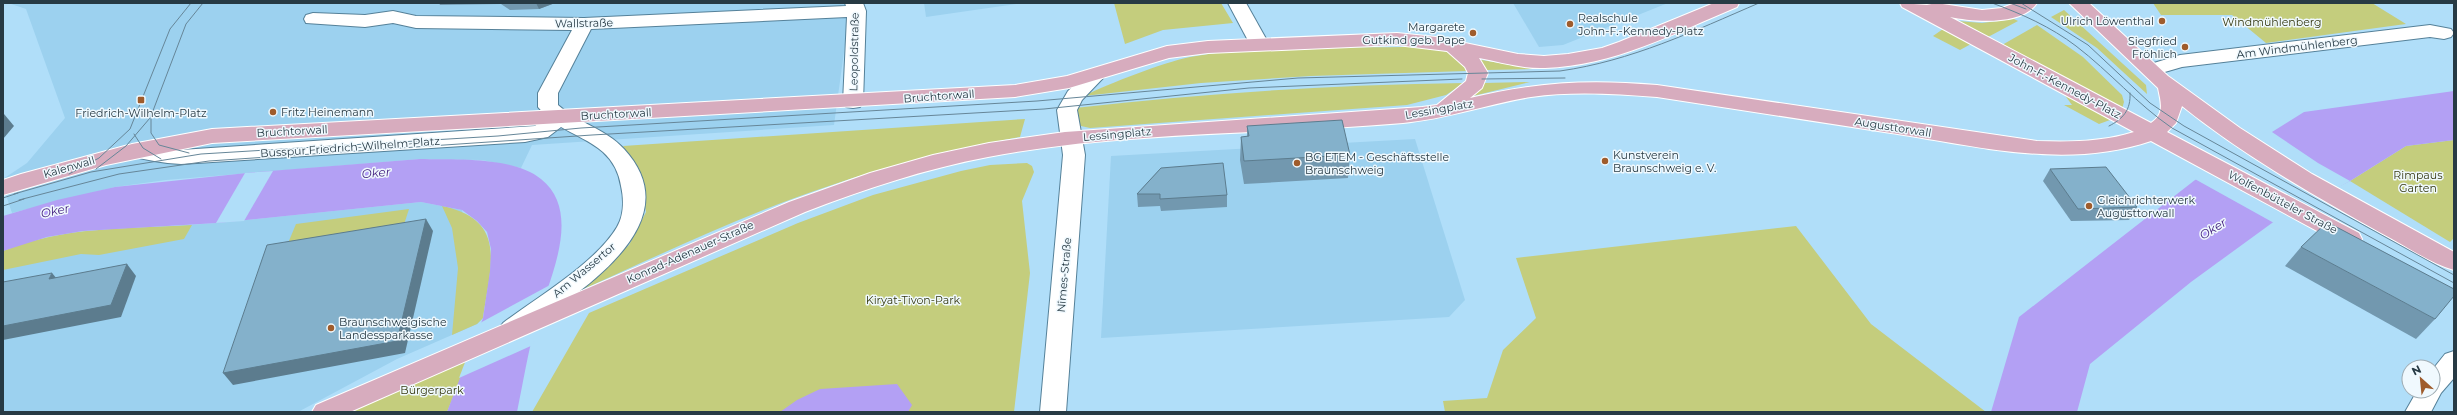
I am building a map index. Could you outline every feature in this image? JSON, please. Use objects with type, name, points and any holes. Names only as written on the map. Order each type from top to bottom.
[{"type":"main road","name":"Lessingplatz","points":[[1096,75],[1166,52],[1193,48],[1385,39],[1419,41],[1453,46],[1532,61],[1556,61],[1606,53],[1730,3]]},
{"type":"main road","name":"John-F.-Kennedy-Platz","points":[[1909,3],[2153,133]]},
{"type":"main road","points":[[1917,3],[1954,13],[1984,16],[2012,11],[2028,3]]},
{"type":"main road","points":[[2078,3],[2168,86],[2172,102],[2171,111],[2165,123],[2153,133]]},
{"type":"main road","points":[[1437,112],[1468,91],[1475,84],[1478,73],[1471,61],[1453,46]]},
{"type":"main road","points":[[2151,70],[2200,111],[2239,139],[2330,195],[2454,262]]},
{"type":"main road","name":"Bruchtorwall","points":[[560,117],[853,102],[1015,91],[1062,84],[1096,75]]},
{"type":"main road","name":"Lessingplatz","points":[[1071,138],[1163,130],[1354,120],[1437,112],[1531,91],[1568,88],[1632,89]]},
{"type":"main road","name":"Augusttorwall","points":[[1632,89],[2037,148],[2066,150],[2113,145],[2153,133]]},
{"type":"main road","name":"Wolfenbütteler Straße","points":[[2153,133],[2372,250]]},
{"type":"main road","name":"Konrad-Adenauer-Straße","points":[[325,412],[506,333],[563,299],[854,186],[970,154],[1071,138]]},
{"type":"main road","name":"Kalenwall","points":[[3,188],[51,172],[135,150]]},
{"type":"street","points":[[1237,3],[1259,44]]},
{"type":"street","name":"Wallstraße","points":[[312,19],[365,21],[393,17],[416,22],[584,24],[855,7]]},
{"type":"street","name":"Leopoldstraße","points":[[853,102],[855,7]]},
{"type":"street","name":"Am Wassertor","points":[[563,299],[616,246],[627,230],[633,216],[634,197],[630,177],[618,155],[601,140],[560,117],[548,107],[548,93],[584,24]]},
{"type":"street","name":"Am Windmühlenberg","points":[[2151,70],[2186,60],[2430,31],[2444,33]]},
{"type":"street","name":"Lessingplatz","points":[[1071,138],[1066,123],[1066,107],[1070,99],[1096,75]]},
{"type":"street","name":"Busspur Friedrich-Wilhelm-Platz","points":[[135,150],[162,156],[181,157],[458,140],[541,132],[560,117]]},
{"type":"street","name":"Nîmes-Straße","points":[[1053,412],[1074,155],[1071,138]]},
{"type":"street","points":[[2441,376],[2454,361]]},
{"type":"street","points":[[2418,412],[2425,399]]},
{"type":"shaded area","points":[[8,3],[848,3],[850,8],[834,125],[532,145],[521,168],[482,160],[420,159],[166,180],[115,187],[12,213],[3,186],[3,179],[27,163],[65,118],[26,9]]},
{"type":"shaded area","points":[[924,3],[1023,3],[926,17]]},
{"type":"shaded area","name":"Realschule John-F.-Kennedy-Platz","points":[[1513,3],[1668,3],[1563,45],[1539,47]]},
{"type":"shaded area","points":[[1415,139],[1465,300],[1449,317],[1101,338],[1111,156]]},
{"type":"shaded area","name":"Braunschweigische Landessparkasse","points":[[421,202],[462,210],[483,318],[477,324],[397,359],[298,412],[3,412],[3,251],[83,232],[217,223]]},
{"type":"green space","points":[[1114,3],[1221,3],[1233,23],[1163,30],[1125,44]]},
{"type":"green space","name":"Windmühlenberg","points":[[2153,3],[2372,3],[2406,24],[2266,43],[2232,15],[2161,15]]},
{"type":"green space","points":[[2064,10],[2146,85],[2147,94],[2097,48],[2051,17]]},
{"type":"green space","points":[[2014,19],[2018,21],[1988,37],[1958,21],[1982,23]]},
{"type":"green space","points":[[2037,25],[2083,57],[2122,95],[2124,102],[2122,109],[2002,45]]},
{"type":"green space","points":[[1943,29],[1971,44],[1960,50],[1933,36]]},
{"type":"green space","points":[[1403,47],[1434,49],[1450,53],[1462,60],[1467,71],[1311,76],[1201,83],[1084,96],[1165,64],[1190,57],[1216,53],[1269,48]]},
{"type":"green space","points":[[1476,59],[1534,69],[1486,70]]},
{"type":"green space","points":[[1530,82],[1469,97],[1484,83]]},
{"type":"green space","points":[[1464,83],[1446,95],[1407,105],[1090,128],[1081,126],[1075,121],[1075,108],[1172,98],[1317,88]]},
{"type":"green space","points":[[2064,94],[2110,120],[2099,124],[2064,105],[2072,105]]},
{"type":"green space","points":[[1025,119],[1020,137],[947,152],[900,164],[796,197],[731,223],[572,294],[629,245],[646,212],[639,173],[623,146]]},
{"type":"green space","name":"Rimpaus Garten","points":[[2454,140],[2454,238],[2450,242],[2350,181],[2406,146]]},
{"type":"green space","name":"Kiryat-Tivon-Park","points":[[1027,163],[1032,166],[1034,172],[1022,201],[1030,273],[1014,412],[532,412],[589,313],[798,223],[873,195],[961,171],[990,165]]},
{"type":"green space","points":[[442,206],[463,213],[478,222],[486,234],[490,248],[491,264],[483,318],[477,324],[452,335],[458,268],[452,228]]},
{"type":"green space","points":[[409,209],[400,237],[286,248],[296,224]]},
{"type":"green space","points":[[192,225],[184,239],[99,255],[81,254],[3,270],[3,251],[49,237],[96,230]]},
{"type":"green space","points":[[1796,226],[1871,324],[1986,412],[1445,412],[1443,401],[1487,398],[1503,350],[1536,318],[1516,258]]},
{"type":"green space","name":"Bürgerpark","points":[[473,348],[447,412],[325,412]]},
{"type":"water","name":"Oker","points":[[2454,91],[2454,140],[2406,146],[2350,181],[2283,215],[2191,282],[2090,364],[2077,412],[1991,412],[2019,317],[2195,180],[2304,112]]},
{"type":"water","name":"Oker","points":[[420,159],[483,161],[515,166],[541,179],[554,193],[560,210],[561,229],[559,248],[533,334],[517,412],[447,412],[483,318],[490,271],[491,249],[487,232],[477,221],[462,210],[421,202],[217,223],[83,231],[47,237],[3,251],[3,216],[57,200],[115,187],[257,172]]},
{"type":"water","points":[[897,384],[912,405],[908,412],[780,412],[797,400],[820,389]]},
{"type":"pier","points":[[2269,130],[2318,163],[2350,181],[2274,223],[2193,178]]},
{"type":"pier","points":[[273,171],[244,221],[216,223],[245,173]]},
{"type":"pier","points":[[550,285],[533,345],[459,378],[480,323]]},
{"type":"building","points":[[1342,120],[1350,155],[1244,161],[1241,137],[1249,136],[1247,126]]},
{"type":"building","points":[[1223,163],[1227,195],[1160,199],[1160,194],[1137,194],[1161,168]]},
{"type":"building","points":[[2106,167],[2137,207],[2078,209],[2050,169]]},
{"type":"building","name":"Braunschweigische Landessparkasse","points":[[426,219],[397,341],[223,373],[267,245]]},
{"type":"building","points":[[2327,222],[2454,289],[2454,296],[2435,319],[2301,247]]},
{"type":"building","points":[[127,264],[111,305],[3,326],[3,282],[52,273],[49,279]]},
{"type":"tram line","points":[[69,174],[99,158],[130,129],[170,29],[191,3]]},
{"type":"tram line","points":[[189,153],[159,145],[151,133],[151,116],[186,24],[203,3]]},
{"type":"tram line","points":[[14,194],[91,172],[201,154],[498,136],[581,128],[1037,101],[1298,78],[1560,71],[1612,60],[1662,44],[1759,3]]},
{"type":"tram line","points":[[1992,3],[2057,33],[2076,46],[2130,94]]},
{"type":"tram line","points":[[2010,3],[2026,9]]},
{"type":"tram line","points":[[2021,3],[2088,45],[2150,103],[2184,126],[2454,275]]},
{"type":"tram line","points":[[1482,79],[1565,78]]},
{"type":"tram line","points":[[19,200],[119,174],[209,161],[592,135],[1044,109],[1249,88],[1462,79]]},
{"type":"tram line","points":[[2109,126],[2122,117],[2125,113],[2129,104],[2130,94]]},
{"type":"tram line","points":[[2130,94],[2159,119],[2172,128],[2454,283]]},
{"type":"tram line","points":[[135,136],[150,118]]},
{"type":"tram line","points":[[96,169],[126,146],[135,136]]},
{"type":"tram line","points":[[135,136],[143,148],[161,159]]},
{"type":"tram line","points":[[3,198],[18,193]]},
{"type":"tram line","points":[[3,206],[24,199]]},
{"type":"place","name":"Ulrich Löwenthal","points":[[2162,21]]},
{"type":"place","name":"Realschule John-F.-Kennedy-Platz","points":[[1570,24]]},
{"type":"place","name":"Margarete Gutkind geb. Pape","points":[[1473,33]]},
{"type":"place","name":"Siegfried Fröhlich","points":[[2185,47]]},
{"type":"place","name":"Friedrich-Wilhelm-Platz","points":[[141,100]]},
{"type":"place","name":"Fritz Heinemann","points":[[273,112]]},
{"type":"place","name":"Kunstverein Braunschweig e. V.","points":[[1605,161]]},
{"type":"place","name":"BG ETEM - Geschäftsstelle Braunschweig","points":[[1297,163]]},
{"type":"place","name":"Gleichrichterwerk Augusttorwall","points":[[2089,206]]},
{"type":"place","name":"Braunschweigische Landessparkasse","points":[[331,328]]}]
